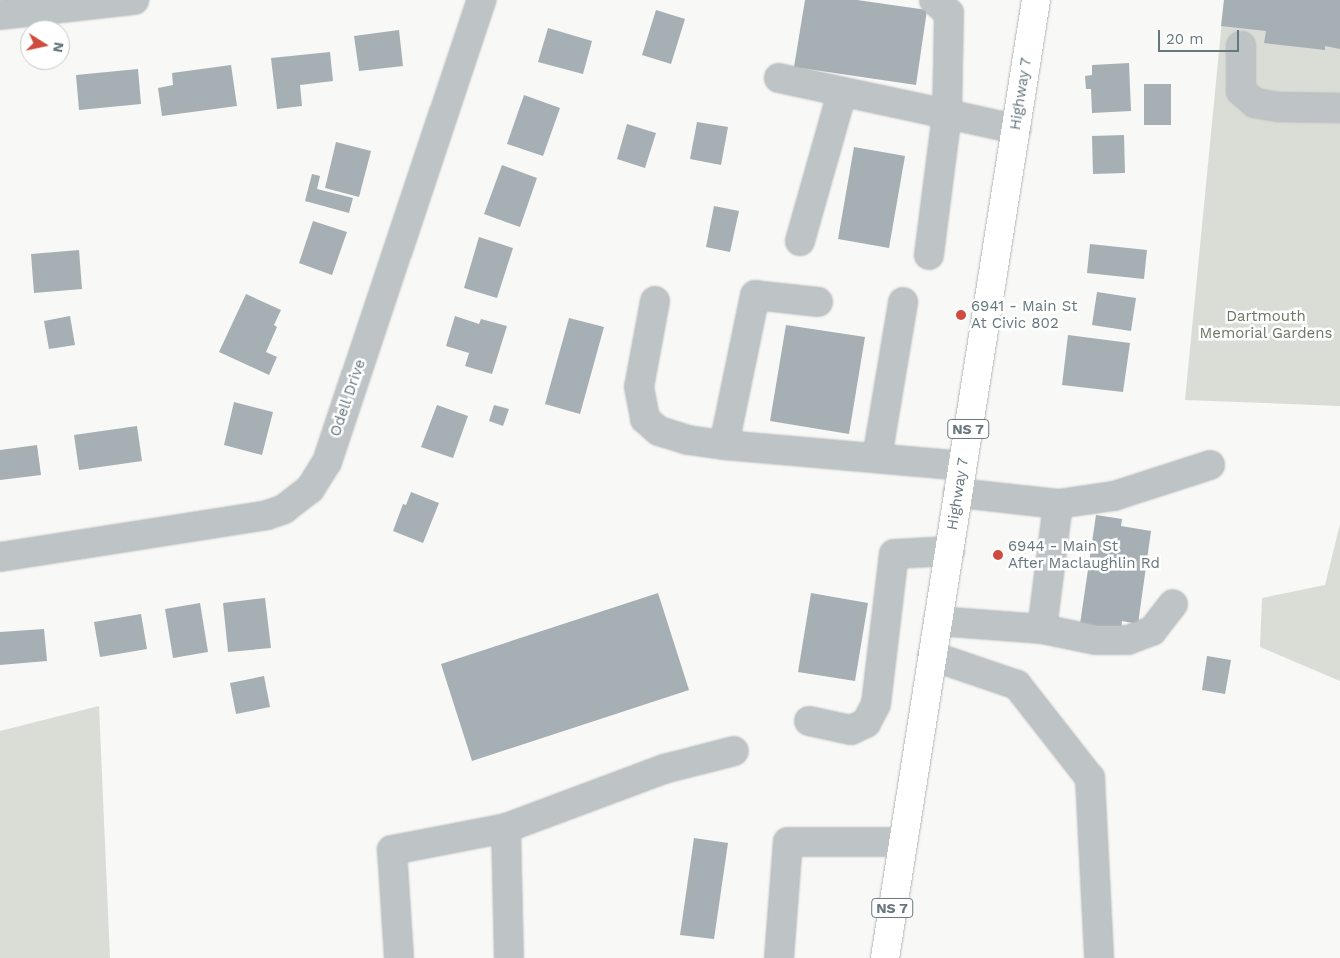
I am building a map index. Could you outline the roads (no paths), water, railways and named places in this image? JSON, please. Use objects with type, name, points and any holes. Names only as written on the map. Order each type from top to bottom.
[{"type":"main road","name":"Highway 7","points":[[885,958],[1036,0]]},
{"type":"street","points":[[0,15],[134,0]]},
{"type":"street","name":"Odell Drive","points":[[0,557],[267,515],[284,509],[310,489],[326,462],[482,0]]},
{"type":"street","points":[[929,255],[947,114],[949,13],[934,0]]},
{"type":"street","points":[[1241,46],[1241,92],[1255,103],[1278,107],[1340,108]]},
{"type":"street","points":[[779,78],[1016,129]]},
{"type":"street","points":[[800,240],[842,93]]},
{"type":"street","points":[[724,445],[755,295],[818,302]]},
{"type":"street","points":[[655,301],[640,387],[645,419],[660,430],[688,440],[724,445],[962,466]]},
{"type":"street","points":[[877,458],[903,302]]},
{"type":"street","points":[[958,493],[1058,504],[1114,496],[1210,465]]},
{"type":"street","points":[[1042,629],[1058,504]]},
{"type":"street","points":[[809,720],[851,730],[866,723],[876,704],[894,554],[950,551]]},
{"type":"street","points":[[938,621],[1042,629],[1096,640],[1128,640],[1152,631],[1173,604]]},
{"type":"street","points":[[932,656],[1017,685],[1090,778],[1099,958]]},
{"type":"street","points":[[400,958],[392,850],[506,828],[664,769],[734,751]]},
{"type":"street","points":[[506,828],[509,958]]},
{"type":"street","points":[[779,958],[788,842],[902,842]]},
{"type":"place","name":"6941 - Main St At Civic 802","points":[[961,315]]},
{"type":"place","name":"6944 - Main St After Maclaughlin Rd","points":[[998,555]]},
{"type":"park label","name":"Dartmouth Memorial Gardens","points":[[1266,324]]}]
